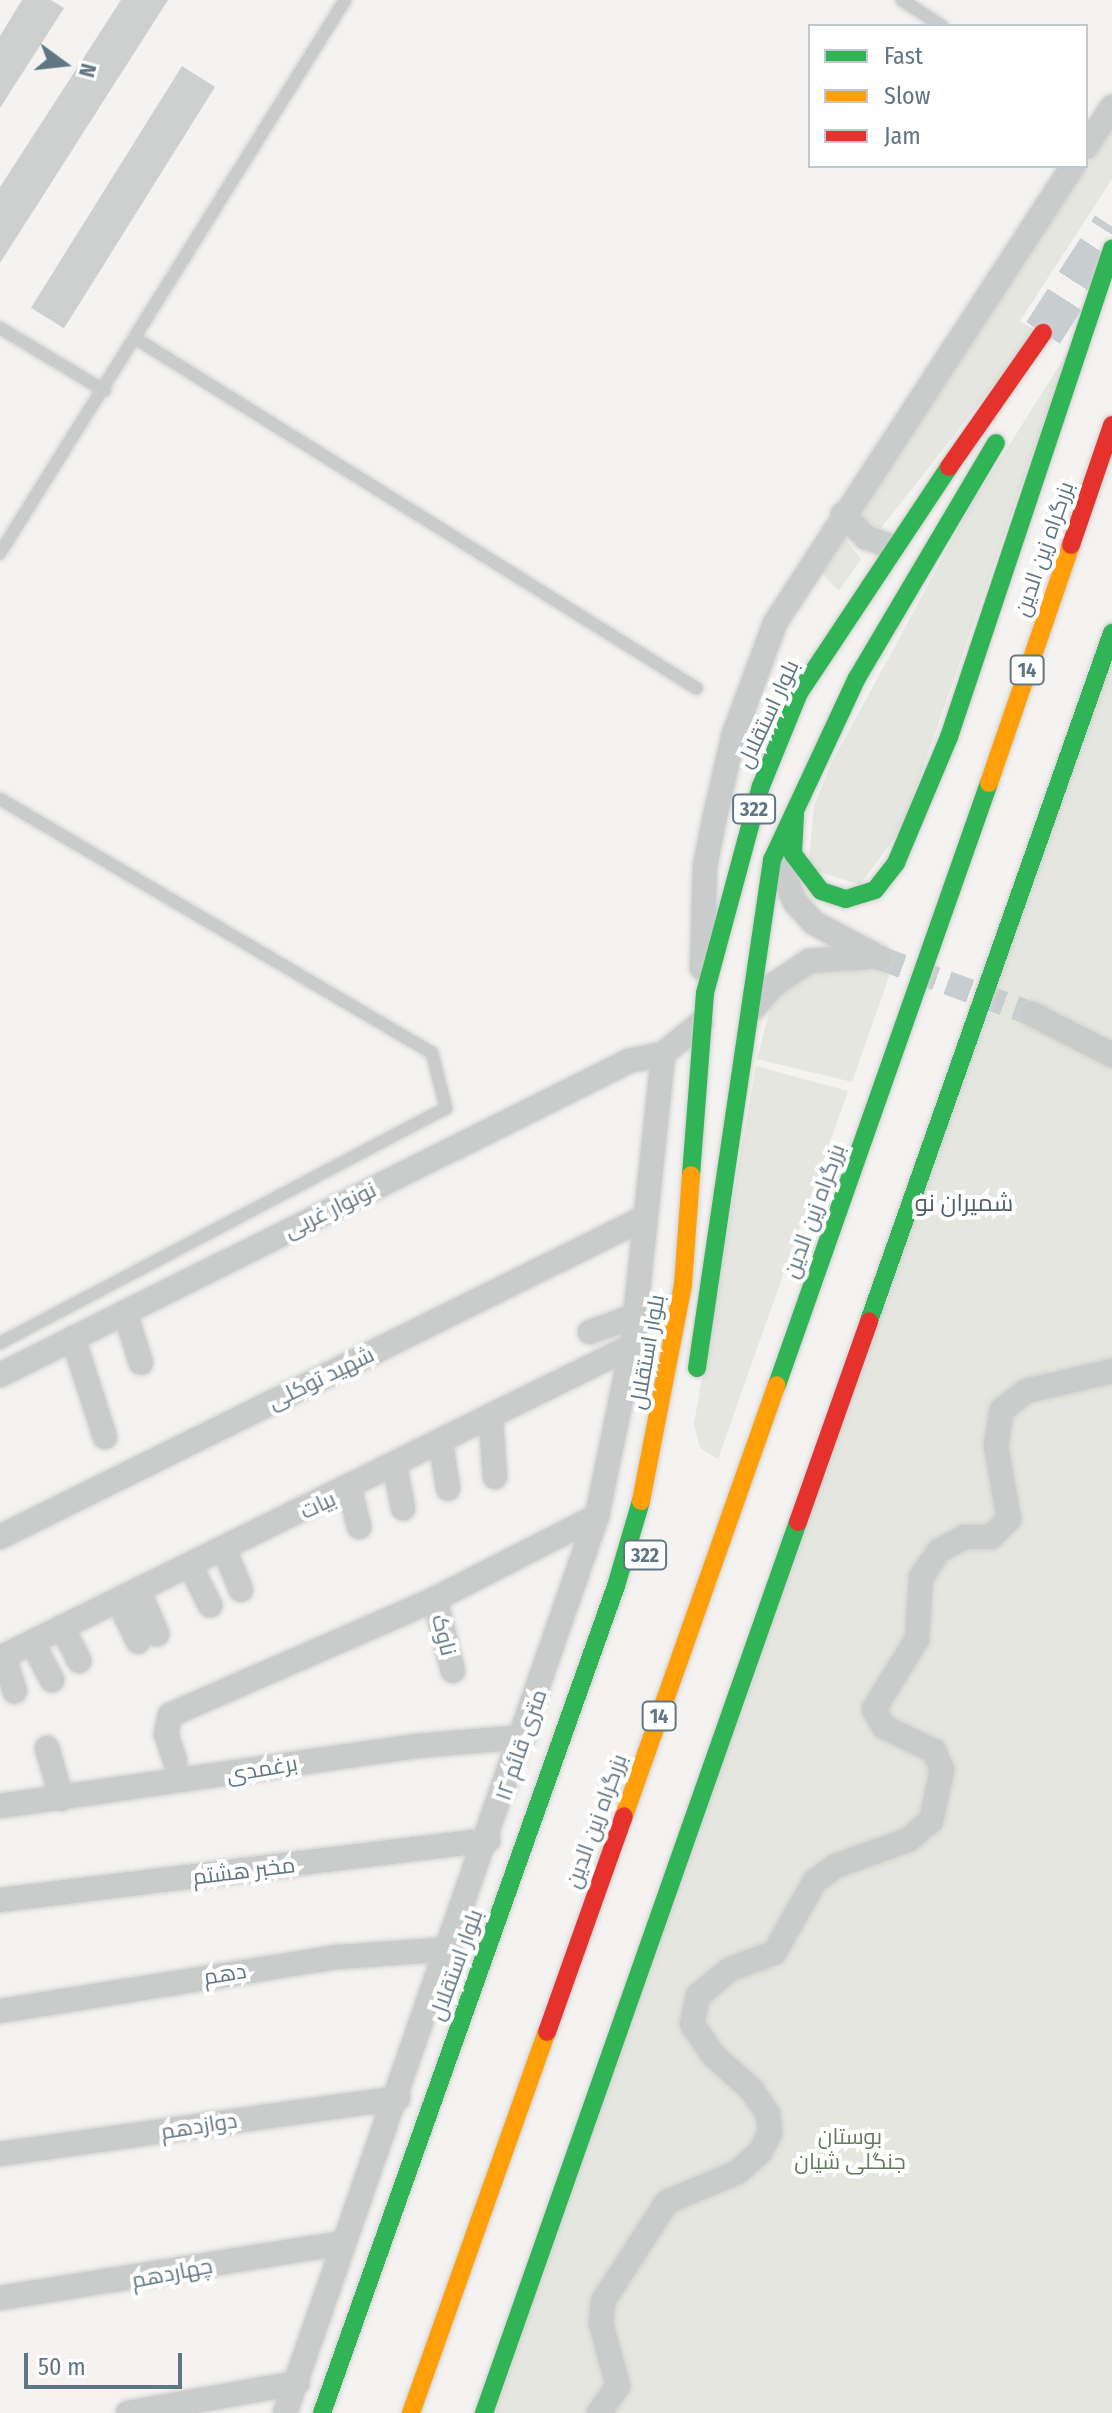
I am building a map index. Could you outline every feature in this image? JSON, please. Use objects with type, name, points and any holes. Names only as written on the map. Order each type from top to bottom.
[{"type":"main road","points":[[798,800],[792,833],[801,869],[821,891],[846,899],[875,890],[896,863],[949,737],[1112,249]]},
{"type":"main road","name":"بلوار استقلال","points":[[322,2413],[616,1586],[673,1356],[689,1209],[705,993],[761,786],[822,656],[892,547],[1043,333]]},
{"type":"main road","points":[[1039,375],[1054,352]]},
{"type":"main road","name":"322","points":[[693,1386],[725,1208],[753,1009],[760,920],[775,854],[857,678],[1009,423]]},
{"type":"main road","name":"بزرگراه زین الدین","points":[[411,2413],[908,1019],[1112,425]]},
{"type":"main road","points":[[484,2413],[1112,633]]},
{"type":"main road","points":[[822,656],[846,646],[859,653],[857,678]]},
{"type":"main road","points":[[689,1209],[709,1224],[725,1208]]},
{"type":"main road","name":"بلوار استقلال","points":[[342,2413],[663,1500]]},
{"type":"street","points":[[1088,144],[1112,107]]},
{"type":"street","points":[[705,993],[699,943],[705,866],[734,734],[775,623],[843,514],[1072,168]]},
{"type":"street","points":[[843,514],[865,537],[892,547]]},
{"type":"street","points":[[753,1009],[772,986],[809,961],[836,955],[880,958],[814,923],[795,902],[775,854]]},
{"type":"street","points":[[1032,1014],[1112,1055]]},
{"type":"street","points":[[698,1081],[663,1054],[701,1023]]},
{"type":"street","name":"۱۲ متری قائم","points":[[285,2413],[343,2243],[451,1949],[597,1516],[632,1346],[642,1219],[663,1054]]},
{"type":"street","name":"نونوار غربی","points":[[0,1375],[629,1061],[663,1054]]},
{"type":"street","name":"شهید توکلی","points":[[0,1537],[642,1219]]},
{"type":"street","points":[[125,1312],[141,1363]]},
{"type":"street","points":[[590,1332],[635,1316]]},
{"type":"street","points":[[73,1338],[105,1437]]},
{"type":"street","name":"بیات","points":[[2,1657],[350,1490],[632,1346]]},
{"type":"street","points":[[599,2413],[618,2386],[601,2324],[603,2301],[667,2202],[738,2172],[760,2152],[770,2133],[768,2114],[752,2090],[692,2024],[698,1996],[730,1969],[774,1953],[815,1881],[836,1866],[908,1840],[931,1821],[942,1770],[934,1751],[884,1727],[874,1709],[917,1639],[921,1577],[939,1551],[964,1537],[991,1537],[1009,1519],[996,1446],[1002,1410],[1026,1391],[1112,1371]]},
{"type":"street","points":[[491,1420],[495,1477]]},
{"type":"street","points":[[441,1444],[448,1488]]},
{"type":"street","points":[[395,1466],[403,1508]]},
{"type":"street","points":[[350,1490],[359,1527]]},
{"type":"street","points":[[175,1761],[166,1734],[170,1715],[435,1599],[597,1516]]},
{"type":"street","points":[[224,1549],[241,1590]]},
{"type":"street","points":[[190,1565],[210,1605]]},
{"type":"street","points":[[128,1595],[148,1638]]},
{"type":"street","name":"ناوک","points":[[435,1599],[453,1671]]},
{"type":"street","points":[[62,1627],[79,1661]]},
{"type":"street","points":[[32,1642],[52,1680]]},
{"type":"street","points":[[2,1657],[15,1691]]},
{"type":"street","name":"برغمدی","points":[[0,1806],[416,1746],[524,1737]]},
{"type":"street","points":[[47,1748],[62,1799]]},
{"type":"street","name":"مخبر هشتم","points":[[0,1900],[488,1840]]},
{"type":"street","name":"دهم","points":[[0,2011],[339,1957],[451,1949]]},
{"type":"street","name":"دوازدهم","points":[[0,2154],[398,2098]]},
{"type":"street","name":"چهاردهم","points":[[0,2298],[343,2243]]},
{"type":"street","points":[[128,2413],[297,2383]]},
{"type":"lane","points":[[0,553],[138,340],[345,0]]},
{"type":"lane","points":[[902,0],[939,24]]},
{"type":"lane","points":[[0,328],[105,391]]},
{"type":"lane","points":[[138,340],[696,688]]},
{"type":"lane","points":[[0,799],[432,1053],[446,1108],[0,1343]]},
{"type":"green space","points":[[1112,127],[1112,179],[1020,321],[1036,331],[881,528],[868,523],[858,507],[1085,168],[1088,168],[1088,163]]},
{"type":"green space","points":[[1068,352],[902,828],[860,885],[808,868],[814,806],[833,760],[972,504]]},
{"type":"green space","points":[[841,534],[861,559],[839,591],[819,570]]},
{"type":"green space","name":"بوستان جنگلی شیان","points":[[1112,643],[1112,2413],[480,2413]]},
{"type":"green space","points":[[878,966],[891,971],[852,1082],[757,1059],[772,1001],[806,971]]},
{"type":"green space","points":[[756,1066],[848,1091],[718,1459],[700,1448],[694,1424]]},
{"type":"building","points":[[22,0],[51,0],[64,8],[0,108],[0,36]]},
{"type":"building","points":[[121,0],[168,0],[0,263],[0,187]]},
{"type":"building","points":[[182,66],[215,87],[64,328],[31,308]]},
{"type":"tunnel","points":[[1043,333],[1112,226]]},
{"type":"tunnel","points":[[880,958],[1032,1014]]},
{"type":"traffic: fast","points":[[795,815],[793,854],[821,891],[846,899],[875,890],[896,863],[949,737],[1112,249]]},
{"type":"traffic: fast","points":[[697,1368],[772,860],[857,678],[996,443]]},
{"type":"traffic: fast","points":[[691,1175],[705,993],[761,786],[799,693],[949,467]]},
{"type":"traffic: fast","points":[[869,1321],[1112,633]]},
{"type":"traffic: fast","points":[[777,1385],[989,783]]},
{"type":"traffic: fast","points":[[322,2413],[616,1586],[641,1501]]},
{"type":"traffic: fast","points":[[484,2413],[798,1522]]},
{"type":"traffic: slow","points":[[989,783],[1071,545]]},
{"type":"traffic: slow","points":[[641,1501],[683,1284],[691,1175]]},
{"type":"traffic: slow","points":[[624,1816],[777,1385]]},
{"type":"traffic: slow","points":[[411,2413],[547,2032]]},
{"type":"traffic: jam","points":[[949,467],[1043,333]]},
{"type":"traffic: jam","points":[[1071,545],[1112,425]]},
{"type":"traffic: jam","points":[[798,1522],[869,1321]]},
{"type":"traffic: jam","points":[[547,2032],[624,1816]]},
{"type":"district","name":"شمیران نو","points":[[964,1204]]}]
